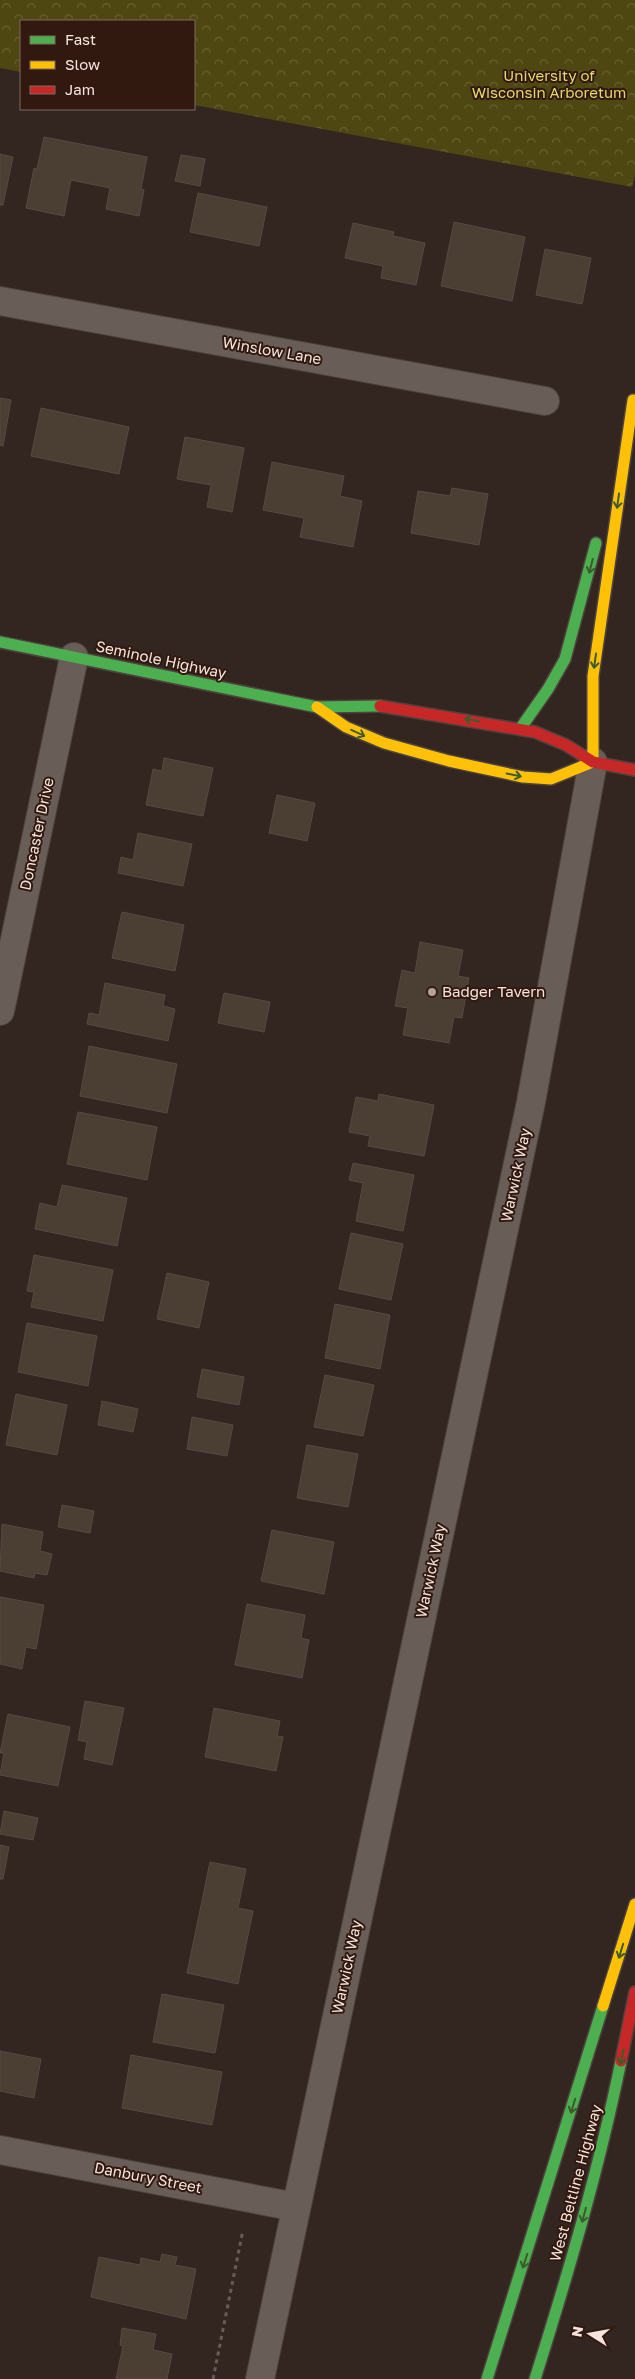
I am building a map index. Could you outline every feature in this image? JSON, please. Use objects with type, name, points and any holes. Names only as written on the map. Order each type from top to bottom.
[{"type":"main road","points":[[606,506],[634,395]]},
{"type":"main road","points":[[593,762],[593,676],[634,395]]},
{"type":"main road","points":[[520,729],[548,689],[565,658],[598,535]]},
{"type":"main road","name":"Seminole Highway","points":[[0,642],[316,707],[373,705],[520,729],[557,740],[593,762],[635,770]]},
{"type":"main road","name":"Seminole Highway","points":[[316,707],[346,727],[384,743],[467,765],[523,777],[551,779],[593,762]]},
{"type":"main road","points":[[487,2379],[635,1904]]},
{"type":"main road","name":"West Beltline Highway","points":[[535,2379],[571,2264],[607,2128],[635,1992]]},
{"type":"street","name":"Winslow Lane","points":[[0,301],[545,400]]},
{"type":"street","name":"Doncaster Drive","points":[[0,1012],[74,657]]},
{"type":"street","name":"Warwick Way","points":[[260,2379],[531,1102],[593,762]]},
{"type":"street","name":"Danbury Street","points":[[0,2150],[296,2207]]},
{"type":"path","points":[[213,2379],[249,2198]]},
{"type":"green space","name":"University of Wisconsin Arboretum","points":[[0,0],[635,0],[635,175],[632,187],[195,105],[195,20],[20,20],[20,72],[0,68]]},
{"type":"building","points":[[44,137],[147,157],[141,189],[144,190],[139,216],[106,209],[110,188],[71,180],[64,216],[26,208],[34,168],[37,169]]},
{"type":"building","points":[[0,154],[13,157],[3,205],[0,205]]},
{"type":"building","points":[[181,155],[205,159],[200,186],[175,181]]},
{"type":"building","points":[[198,193],[267,207],[259,246],[190,232]]},
{"type":"building","points":[[454,222],[525,237],[512,301],[441,286]]},
{"type":"building","points":[[353,223],[394,232],[393,236],[425,243],[416,285],[381,278],[383,266],[345,258]]},
{"type":"building","points":[[545,249],[591,258],[582,304],[536,295]]},
{"type":"building","points":[[0,398],[11,400],[3,446],[0,445]]},
{"type":"building","points":[[41,408],[129,427],[119,474],[31,456]]},
{"type":"building","points":[[185,437],[244,448],[232,512],[207,507],[211,485],[177,479]]},
{"type":"building","points":[[272,462],[344,476],[340,496],[362,501],[353,547],[300,537],[304,518],[263,510]]},
{"type":"building","points":[[452,488],[488,494],[479,545],[411,533],[418,491],[450,496]]},
{"type":"building","points":[[164,758],[213,768],[203,816],[146,805],[153,769],[162,771]]},
{"type":"building","points":[[277,795],[315,803],[307,841],[269,833]]},
{"type":"building","points":[[138,833],[192,844],[183,886],[118,873],[121,857],[133,860]]},
{"type":"building","points":[[122,912],[184,925],[175,971],[112,958]]},
{"type":"building","name":"Badger Tavern","points":[[420,942],[463,950],[458,976],[469,978],[462,1018],[454,1017],[449,1043],[403,1035],[408,1008],[395,1006],[402,970],[415,973]]},
{"type":"building","points":[[105,983],[165,995],[163,1006],[175,1009],[168,1041],[87,1024],[89,1013],[99,1015]]},
{"type":"building","points":[[224,993],[270,1002],[264,1032],[218,1023]]},
{"type":"building","points":[[89,1046],[177,1064],[167,1113],[80,1096]]},
{"type":"building","points":[[379,1094],[434,1105],[424,1156],[368,1146],[370,1136],[349,1132],[356,1097],[378,1101]]},
{"type":"building","points":[[78,1112],[157,1127],[147,1180],[67,1164]]},
{"type":"building","points":[[353,1163],[414,1175],[403,1231],[356,1221],[363,1183],[349,1180]]},
{"type":"building","points":[[62,1185],[127,1198],[117,1246],[35,1229],[40,1203],[57,1207]]},
{"type":"building","points":[[351,1233],[403,1244],[391,1300],[339,1289]]},
{"type":"building","points":[[34,1255],[113,1270],[103,1321],[31,1307],[34,1292],[27,1291]]},
{"type":"building","points":[[167,1273],[209,1282],[199,1328],[157,1319]]},
{"type":"building","points":[[335,1304],[390,1315],[380,1369],[325,1358]]},
{"type":"building","points":[[27,1323],[97,1336],[88,1386],[18,1372]]},
{"type":"building","points":[[202,1369],[244,1377],[239,1405],[197,1397]]},
{"type":"building","points":[[325,1375],[374,1385],[363,1436],[314,1427]]},
{"type":"building","points":[[16,1394],[67,1405],[57,1455],[6,1445]]},
{"type":"building","points":[[102,1401],[138,1409],[133,1432],[98,1425]]},
{"type":"building","points":[[192,1417],[233,1425],[227,1456],[187,1449]]},
{"type":"building","points":[[307,1445],[358,1454],[348,1507],[297,1498]]},
{"type":"building","points":[[62,1505],[94,1511],[90,1533],[58,1527]]},
{"type":"building","points":[[2,1524],[43,1532],[40,1551],[52,1554],[47,1575],[35,1573],[34,1578],[0,1571]]},
{"type":"building","points":[[272,1530],[334,1542],[324,1594],[261,1581]]},
{"type":"building","points":[[0,1597],[44,1605],[36,1649],[26,1647],[22,1669],[0,1664]]},
{"type":"building","points":[[247,1604],[305,1615],[301,1638],[309,1640],[302,1678],[235,1665]]},
{"type":"building","points":[[85,1701],[124,1708],[112,1765],[84,1759],[87,1742],[78,1740]]},
{"type":"building","points":[[214,1708],[280,1721],[277,1736],[283,1737],[276,1771],[205,1757]]},
{"type":"building","points":[[8,1714],[70,1727],[58,1786],[0,1775],[4,1753],[0,1753]]},
{"type":"building","points":[[4,1811],[38,1818],[33,1840],[0,1834]]},
{"type":"building","points":[[0,1845],[9,1847],[3,1879],[0,1879]]},
{"type":"building","points":[[210,1862],[246,1869],[238,1908],[253,1911],[238,1984],[187,1973]]},
{"type":"building","points":[[162,1994],[224,2005],[215,2053],[153,2042]]},
{"type":"building","points":[[0,2051],[41,2059],[34,2098],[0,2091]]},
{"type":"building","points":[[131,2055],[222,2072],[212,2125],[122,2108]]},
{"type":"building","points":[[162,2254],[177,2257],[175,2265],[196,2269],[186,2319],[91,2297],[99,2257],[140,2265],[141,2258],[160,2262]]},
{"type":"building","points":[[122,2328],[156,2334],[153,2350],[172,2354],[167,2379],[116,2379],[123,2346],[120,2345]]},
{"type":"traffic: fast","points":[[520,729],[548,689],[565,659],[596,543]]},
{"type":"traffic: fast","points":[[0,642],[317,707],[380,706]]},
{"type":"traffic: fast","points":[[487,2379],[603,2006]]},
{"type":"traffic: fast","points":[[535,2379],[582,2221],[621,2061]]},
{"type":"traffic: slow","points":[[593,762],[593,676],[633,400]]},
{"type":"traffic: slow","points":[[317,707],[346,727],[384,743],[449,761],[523,777],[551,779],[593,762]]},
{"type":"traffic: slow","points":[[603,2006],[635,1904]]},
{"type":"traffic: jam","points":[[380,706],[535,732],[566,745],[593,762],[635,770]]},
{"type":"traffic: jam","points":[[621,2061],[635,1992]]},
{"type":"place","name":"Badger Tavern","points":[[432,992]]}]
